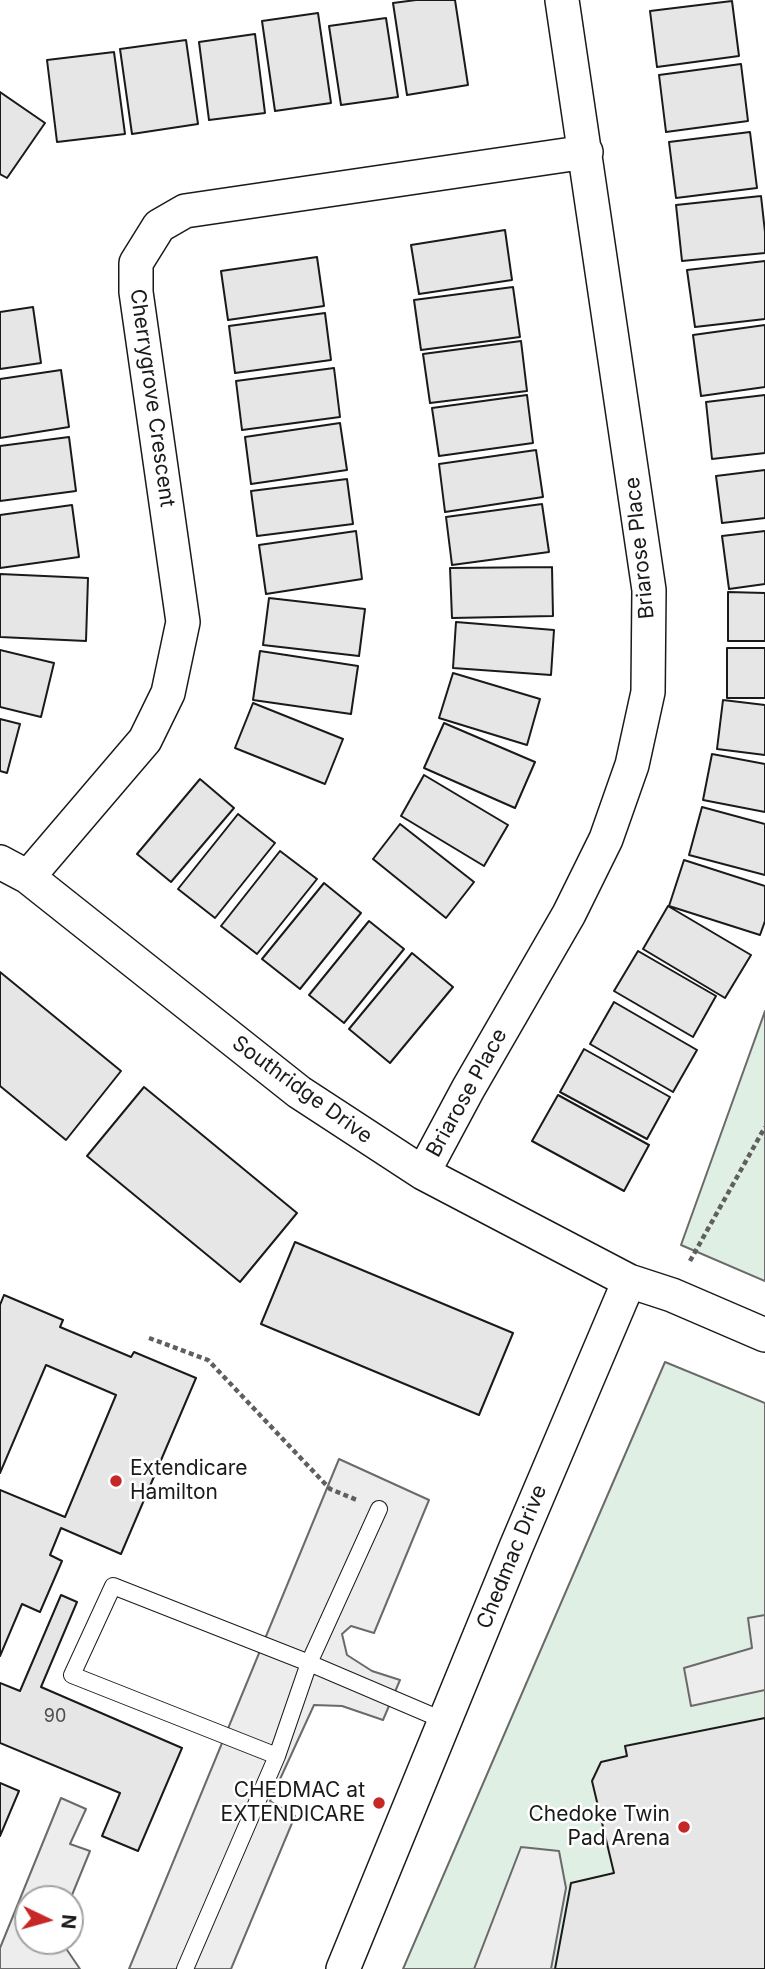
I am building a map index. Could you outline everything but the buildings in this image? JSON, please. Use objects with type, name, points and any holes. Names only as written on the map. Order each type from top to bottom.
[{"type":"street","name":"Briarose Place","points":[[423,1173],[569,914],[606,839],[632,765],[649,692],[649,590],[562,0]]},
{"type":"street","name":"Cherrygrove Crescent","points":[[14,870],[145,740],[168,693],[183,622],[136,292],[136,263],[159,226],[185,211],[586,152]]},
{"type":"street","name":"Southridge Drive","points":[[14,870],[299,1093],[423,1173],[629,1281]]},
{"type":"street","points":[[629,1281],[672,1295],[765,1335]]},
{"type":"street","name":"Chedmac Drive","points":[[344,1969],[516,1547],[629,1281]]},
{"type":"lane","points":[[185,1969],[277,1756],[309,1663],[379,1509]]},
{"type":"lane","points":[[277,1756],[72,1675],[113,1586],[309,1663],[445,1721]]},
{"type":"path","points":[[690,1261],[765,1127]]},
{"type":"path","points":[[149,1338],[208,1360],[330,1489],[379,1509]]},
{"type":"green space","points":[[765,1011],[765,1281],[681,1245]]},
{"type":"green space","points":[[665,1362],[765,1403],[765,1969],[403,1969]]},
{"type":"shaded area","points":[[339,1459],[429,1500],[374,1633],[351,1626],[342,1634],[347,1655],[372,1671],[400,1680],[383,1720],[342,1706],[314,1705],[270,1801],[295,1816],[231,1969],[129,1969]]},
{"type":"shaded area","points":[[765,1615],[765,1690],[691,1706],[684,1668],[752,1648],[748,1618]]},
{"type":"shaded area","points":[[61,1798],[86,1809],[70,1844],[90,1851],[76,1885],[26,1885]]},
{"type":"shaded area","points":[[521,1847],[559,1851],[566,1888],[551,1969],[474,1969]]},
{"type":"shaded area","points":[[14,1914],[14,1955],[70,1955],[80,1969],[0,1969],[0,1948]]},
{"type":"place","name":"Extendicare Hamilton","points":[[116,1481]]},
{"type":"place","name":"CHEDMAC at EXTENDICARE","points":[[379,1803]]},
{"type":"place","name":"Chedoke Twin Pad Arena","points":[[684,1827]]}]
